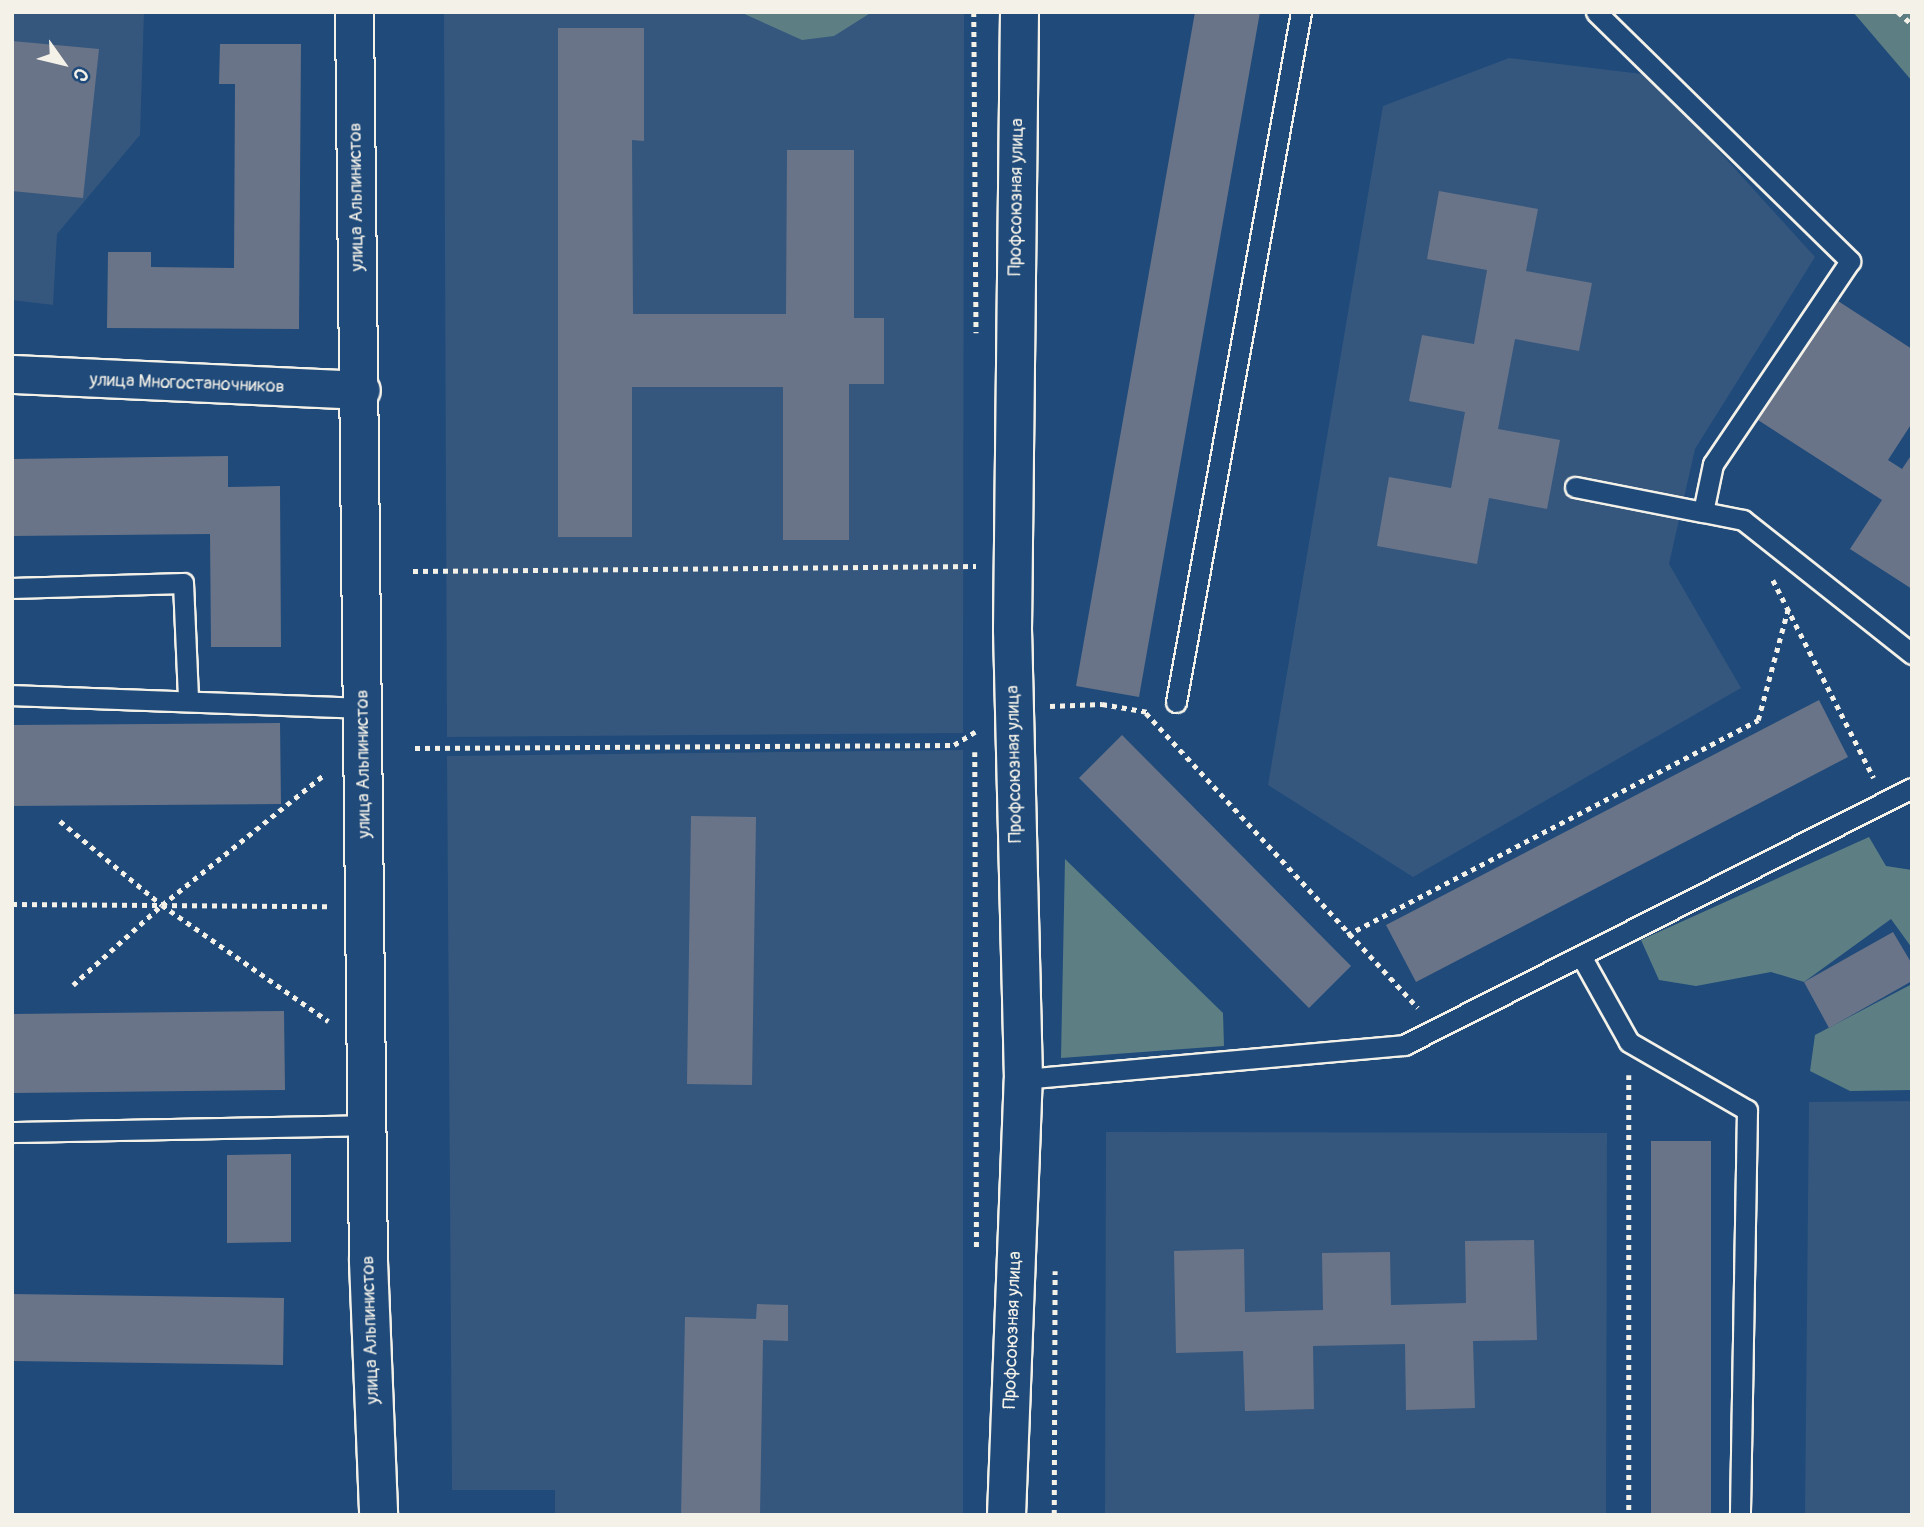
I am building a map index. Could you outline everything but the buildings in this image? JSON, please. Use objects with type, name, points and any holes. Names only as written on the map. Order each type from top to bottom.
[{"type":"street","name":"улица Альпинистов","points":[[354,12],[361,390],[367,1125],[378,1515]]},
{"type":"street","name":"Профсоюзная улица","points":[[1006,1515],[1023,1079],[1012,629],[1019,12]]},
{"type":"street","name":"улица Многостаночников","points":[[12,374],[361,390]]},
{"type":"lane","points":[[1176,702],[1301,12]]},
{"type":"lane","points":[[1596,12],[1850,261],[1713,464],[1703,512]]},
{"type":"lane","points":[[1575,487],[1742,520],[1912,654]]},
{"type":"lane","points":[[12,587],[183,583],[188,698]]},
{"type":"lane","points":[[12,695],[188,698],[363,708]]},
{"type":"lane","points":[[1023,1079],[1405,1045],[1912,788]]},
{"type":"lane","points":[[1581,956],[1629,1042],[1747,1110],[1740,1515]]},
{"type":"lane","points":[[12,1132],[367,1125]]},
{"type":"path","points":[[974,12],[976,345]]},
{"type":"path","points":[[1898,12],[1912,23]]},
{"type":"path","points":[[976,552],[976,580]]},
{"type":"path","points":[[413,571],[977,566]]},
{"type":"path","points":[[1771,576],[1885,801]]},
{"type":"path","points":[[1348,935],[1758,720],[1788,609]]},
{"type":"path","points":[[1043,706],[1102,704],[1146,713],[1176,702]]},
{"type":"path","points":[[1146,713],[1348,935],[1438,1028]]},
{"type":"path","points":[[975,718],[976,1263]]},
{"type":"path","points":[[415,748],[954,745],[975,732]]},
{"type":"path","points":[[73,985],[162,905],[325,774]]},
{"type":"path","points":[[60,821],[162,905],[328,1021]]},
{"type":"path","points":[[12,904],[327,906]]},
{"type":"path","points":[[1629,1042],[1629,1515]]},
{"type":"path","points":[[1054,1515],[1055,1258]]},
{"type":"shaded area","points":[[12,12],[144,12],[140,135],[57,234],[53,305],[12,300]]},
{"type":"shaded area","points":[[444,12],[964,12],[963,733],[447,737]]},
{"type":"shaded area","points":[[1509,58],[1650,75],[1815,257],[1695,449],[1669,564],[1741,688],[1413,877],[1268,785],[1383,106]]},
{"type":"shaded area","points":[[963,750],[963,1515],[555,1515],[555,1490],[452,1490],[447,756]]},
{"type":"shaded area","points":[[1912,1101],[1912,1515],[1805,1515],[1809,1102]]},
{"type":"shaded area","points":[[1106,1132],[1607,1133],[1606,1515],[1105,1515]]},
{"type":"green space","points":[[740,12],[872,12],[834,36],[802,40]]},
{"type":"green space","points":[[1853,12],[1912,12],[1912,81]]},
{"type":"green space","points":[[1869,837],[1886,866],[1912,870],[1912,948],[1891,919],[1804,982],[1771,972],[1696,986],[1659,980],[1641,940]]},
{"type":"green space","points":[[1065,859],[1223,1013],[1224,1046],[1061,1058]]},
{"type":"green space","points":[[1912,984],[1912,1090],[1850,1091],[1810,1071],[1815,1035]]}]
